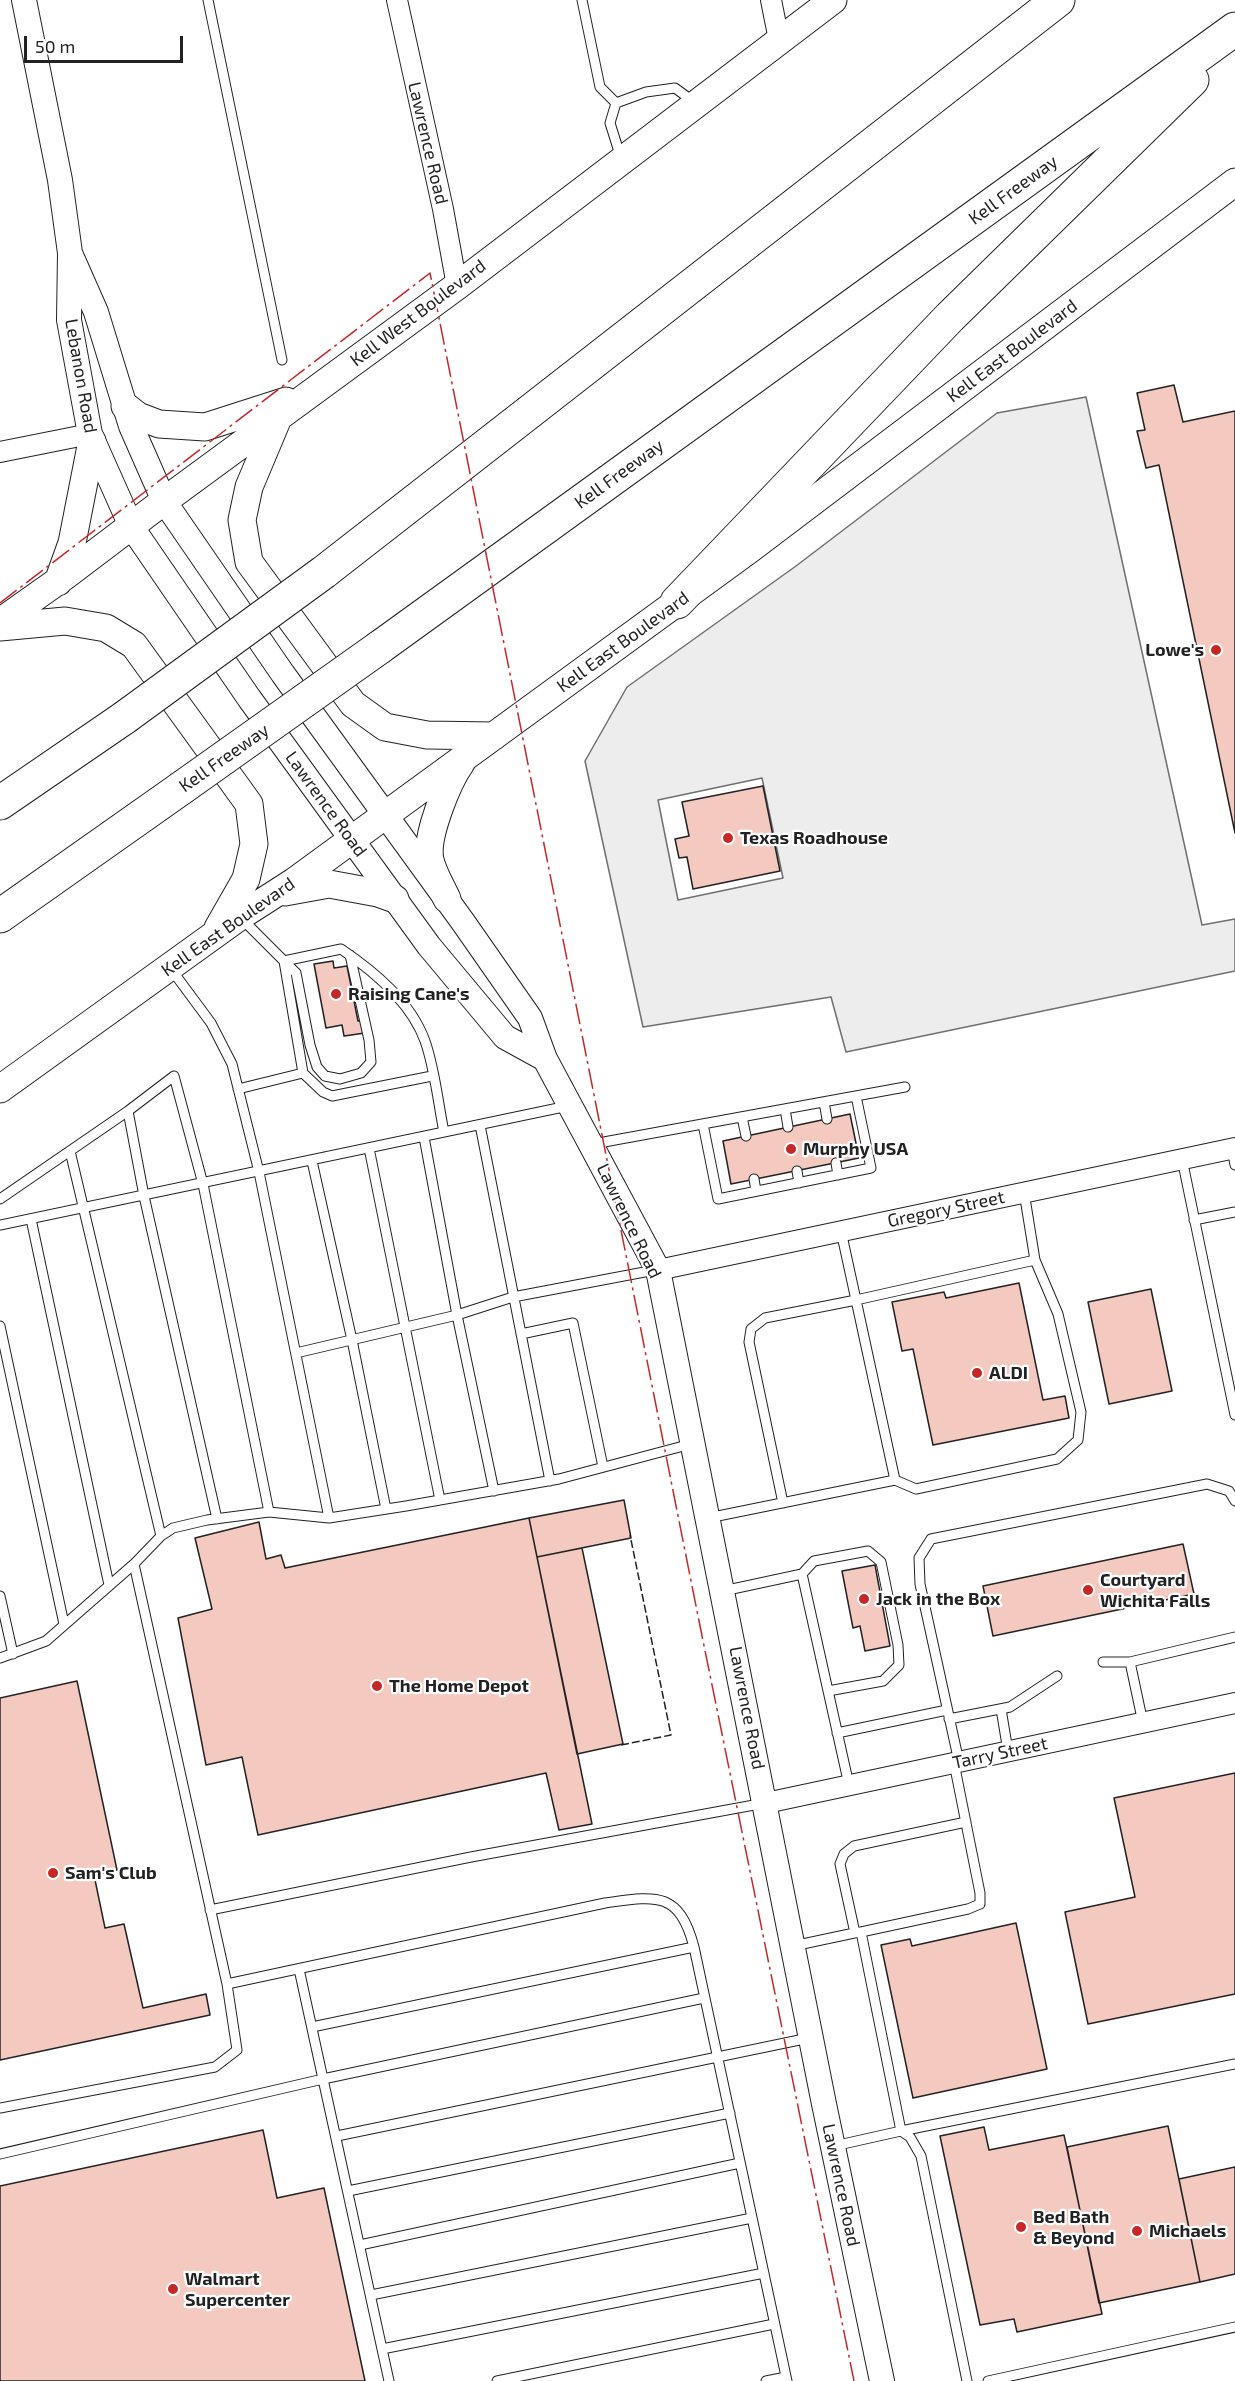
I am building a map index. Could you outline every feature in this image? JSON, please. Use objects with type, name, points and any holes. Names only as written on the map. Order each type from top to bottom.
[{"type":"highway","points":[[0,803],[124,718],[324,572],[1058,0]]},
{"type":"highway","name":"Kell Freeway","points":[[0,916],[380,647],[1235,29]]},
{"type":"highway","points":[[677,602],[950,317],[1235,38]]},
{"type":"main road","name":"Kell West Boulevard","points":[[0,622],[58,582],[164,501],[457,286],[833,0]]},
{"type":"main road","name":"Kell East Boulevard","points":[[0,1089],[214,934],[352,839],[677,602],[1235,182]]},
{"type":"main road","points":[[125,406],[138,416],[159,424],[205,427],[313,392]]},
{"type":"main road","points":[[279,417],[249,487],[242,519],[249,562],[353,704],[385,727],[427,735],[494,736]]},
{"type":"main road","points":[[58,582],[72,543],[91,437]]},
{"type":"main road","points":[[0,627],[65,621],[106,628],[134,645],[249,804],[254,844],[246,879],[214,934]]},
{"type":"main road","points":[[447,899],[430,858],[433,831],[438,811],[454,772],[466,756]]},
{"type":"main road","points":[[275,894],[329,884],[378,892],[395,899]]},
{"type":"street","name":"Lebanon Road","points":[[24,0],[60,180],[70,253],[69,320],[91,437],[131,526]]},
{"type":"street","name":"Lawrence Road","points":[[397,0],[443,209],[457,286]]},
{"type":"street","points":[[771,0],[779,40]]},
{"type":"street","name":"Lebanon Road","points":[[70,253],[96,312],[131,426],[164,501]]},
{"type":"street","points":[[0,452],[91,437]]},
{"type":"street","name":"Lawrence Road","points":[[164,501],[283,674],[447,899],[530,1018],[545,1059],[658,1270],[882,2381]]},
{"type":"street","name":"Lawrence Road","points":[[131,526],[249,698],[429,946],[505,1037],[545,1059]]},
{"type":"street","name":"Gregory Street","points":[[658,1270],[1182,1159],[1234,1154]]},
{"type":"street","name":"Tarry Street","points":[[766,1803],[1235,1703]]},
{"type":"lane","points":[[208,0],[282,360]]},
{"type":"lane","points":[[582,0],[600,87],[616,104]]},
{"type":"lane","points":[[616,104],[646,92],[675,88],[695,104]]},
{"type":"lane","points":[[616,104],[610,123],[622,160]]},
{"type":"lane","points":[[239,917],[296,973],[310,1045],[317,1067],[325,1076],[340,1079],[361,1073],[371,1062],[367,1029],[350,955]]},
{"type":"lane","points":[[284,961],[342,949],[402,1000],[425,1040],[444,1132]]},
{"type":"lane","points":[[284,961],[303,1073],[323,1092],[332,1096],[432,1076]]},
{"type":"lane","points":[[170,967],[211,1023],[232,1064],[259,1172],[329,1518]]},
{"type":"lane","points":[[238,1089],[303,1073]]},
{"type":"lane","points":[[0,1199],[128,1111],[174,1076],[203,1184],[269,1512]]},
{"type":"lane","points":[[591,1144],[905,1087]]},
{"type":"lane","points":[[703,1124],[718,1199],[871,1168],[856,1096]]},
{"type":"lane","points":[[824,1102],[826,1119]]},
{"type":"lane","points":[[0,1225],[570,1106]]},
{"type":"lane","points":[[785,1109],[788,1127]]},
{"type":"lane","points":[[128,1111],[144,1196],[217,1519]]},
{"type":"lane","points":[[742,1117],[746,1136]]},
{"type":"lane","points":[[480,1125],[550,1481]]},
{"type":"lane","points":[[424,1137],[457,1315],[494,1491]]},
{"type":"lane","points":[[369,1148],[440,1500]]},
{"type":"lane","points":[[70,1151],[161,1536]]},
{"type":"lane","points":[[1182,1159],[1235,1415]]},
{"type":"lane","points":[[312,1161],[352,1340],[386,1509]]},
{"type":"lane","points":[[836,1163],[838,1175]]},
{"type":"lane","points":[[797,1170],[800,1183]]},
{"type":"lane","points":[[754,1179],[756,1191]]},
{"type":"lane","points":[[708,1518],[895,1480],[916,1489],[1057,1459],[1078,1440],[1081,1412],[1058,1314],[1035,1260],[1024,1192]]},
{"type":"lane","points":[[1194,1220],[1235,1212]]},
{"type":"lane","points":[[32,1219],[109,1585]]},
{"type":"lane","points":[[841,1231],[895,1480]]},
{"type":"lane","points":[[783,1503],[749,1342],[751,1329],[765,1318],[1035,1260]]},
{"type":"lane","points":[[296,1353],[457,1315],[513,1297],[658,1270]]},
{"type":"lane","points":[[521,1334],[573,1323],[603,1467]]},
{"type":"lane","points":[[0,1326],[64,1624]]},
{"type":"lane","points":[[0,1658],[46,1641],[134,1564],[161,1536],[174,1528],[269,1512],[329,1518],[386,1509],[550,1481],[693,1444]]},
{"type":"lane","points":[[794,1946],[968,1909],[980,1904],[980,1893],[948,1714],[920,1584],[919,1558],[931,1539],[1207,1484],[1229,1491],[1235,1502]]},
{"type":"lane","points":[[723,1591],[802,1574],[814,1561],[868,1551],[881,1562],[898,1645],[898,1665],[883,1681],[828,1691]]},
{"type":"lane","points":[[0,2108],[215,2067],[237,2050],[226,1984],[134,1564]]},
{"type":"lane","points":[[802,1574],[849,1785]]},
{"type":"lane","points":[[0,1596],[13,1654]]},
{"type":"lane","points":[[1103,1662],[1130,1662],[1235,1637]]},
{"type":"lane","points":[[1130,1662],[1143,1723]]},
{"type":"lane","points":[[837,1733],[948,1714],[1010,1707],[1057,1676]]},
{"type":"lane","points":[[1001,1709],[1008,1751]]},
{"type":"lane","points":[[210,1910],[471,1857],[766,1803]]},
{"type":"lane","points":[[966,1822],[854,1846],[844,1854],[840,1864],[858,1932],[901,2131],[910,2137],[921,2156],[967,2381]]},
{"type":"lane","points":[[226,1984],[605,1903],[639,1898],[662,1899],[676,1907],[689,1928],[694,1947],[786,2379],[766,2381]]},
{"type":"lane","points":[[312,2027],[694,1947]]},
{"type":"lane","points":[[299,1969],[389,2381]]},
{"type":"lane","points":[[0,2154],[323,2079],[704,1998]]},
{"type":"lane","points":[[337,2136],[811,2037]]},
{"type":"lane","points":[[833,2146],[1235,2064]]},
{"type":"lane","points":[[348,2191],[730,2113]]},
{"type":"lane","points":[[360,2245],[740,2163]]},
{"type":"lane","points":[[371,2295],[752,2218]]},
{"type":"lane","points":[[382,2349],[764,2273]]},
{"type":"lane","points":[[497,2381],[774,2324]]},
{"type":"lane","points":[[988,2381],[1235,2327]]},
{"type":"shaded area","points":[[1086,397],[1202,925],[1235,919],[1235,971],[846,1052],[831,997],[643,1027],[585,761],[627,687],[796,566],[997,413]],"holes":[[[762,778],[783,878],[678,900],[658,800]]]},
{"type":"building","name":"Lowe's","points":[[1174,385],[1183,422],[1235,411],[1235,833],[1159,465],[1146,468],[1137,431],[1145,430],[1137,393]]},
{"type":"building","name":"Texas Roadhouse","points":[[763,786],[780,871],[693,889],[687,857],[679,858],[675,839],[689,836],[682,802]]},
{"type":"building","name":"Raising Cane's","points":[[333,961],[334,968],[347,966],[358,1021],[362,1020],[365,1033],[344,1036],[342,1025],[326,1028],[314,964]]},
{"type":"building","name":"Murphy USA","points":[[850,1114],[859,1158],[731,1184],[723,1141]]},
{"type":"building","name":"ALDI","points":[[1019,1283],[1043,1400],[1065,1396],[1069,1418],[933,1445],[913,1349],[902,1351],[892,1302],[944,1292],[946,1298]]},
{"type":"building","points":[[1151,1289],[1172,1391],[1109,1404],[1088,1302]]},
{"type":"building","points":[[624,1500],[631,1538],[537,1557],[529,1518]]},
{"type":"building","name":"The Home Depot","points":[[529,1518],[592,1824],[559,1830],[546,1773],[258,1835],[242,1757],[206,1765],[178,1618],[212,1609],[195,1538],[259,1522],[266,1559],[281,1555],[285,1568]]},
{"type":"building","name":"Courtyard Wichita Falls","points":[[1183,1544],[1194,1594],[993,1636],[983,1586]]},
{"type":"building","points":[[582,1548],[623,1744],[577,1754],[537,1557]]},
{"type":"building","name":"Jack in the Box","points":[[875,1565],[890,1646],[865,1651],[860,1626],[853,1628],[842,1571]]},
{"type":"building","name":"Sam's Club","points":[[77,1681],[117,1870],[94,1875],[105,1928],[124,1924],[143,2008],[206,1994],[210,2015],[0,2060],[0,1698]]},
{"type":"building","points":[[1235,1773],[1235,1994],[1088,2024],[1065,1912],[1135,1897],[1114,1798]]},
{"type":"building","points":[[1016,1923],[1047,2069],[913,2098],[881,1945],[910,1939],[912,1946]]},
{"type":"building","name":"Michaels","points":[[1168,2126],[1200,2282],[1099,2303],[1067,2147]]},
{"type":"building","name":"Bed Bath & Beyond","points":[[984,2127],[989,2150],[1064,2135],[1102,2314],[1017,2332],[1014,2319],[980,2325],[940,2136]]},
{"type":"building","name":"Walmart Supercenter","points":[[263,2130],[277,2198],[324,2188],[365,2381],[0,2381],[0,2186]]},
{"type":"building","points":[[1235,2167],[1235,2274],[1200,2282],[1179,2179]]},
{"type":"fence","points":[[621,1745],[671,1735],[630,1535]]},
{"type":"power","points":[[0,603],[430,273],[700,1626],[854,2381]]},
{"type":"place","name":"Lowe's","points":[[1216,650]]},
{"type":"place","name":"Texas Roadhouse","points":[[728,838]]},
{"type":"place","name":"Raising Cane's","points":[[336,994]]},
{"type":"place","name":"Murphy USA","points":[[791,1149]]},
{"type":"place","name":"ALDI","points":[[977,1373]]},
{"type":"place","name":"Courtyard Wichita Falls","points":[[1088,1590]]},
{"type":"place","name":"Jack in the Box","points":[[864,1599]]},
{"type":"place","name":"The Home Depot","points":[[377,1686]]},
{"type":"place","name":"Sam's Club","points":[[53,1873]]},
{"type":"place","name":"Bed Bath & Beyond","points":[[1021,2227]]},
{"type":"place","name":"Michaels","points":[[1137,2231]]},
{"type":"place","name":"Walmart Supercenter","points":[[173,2289]]}]
